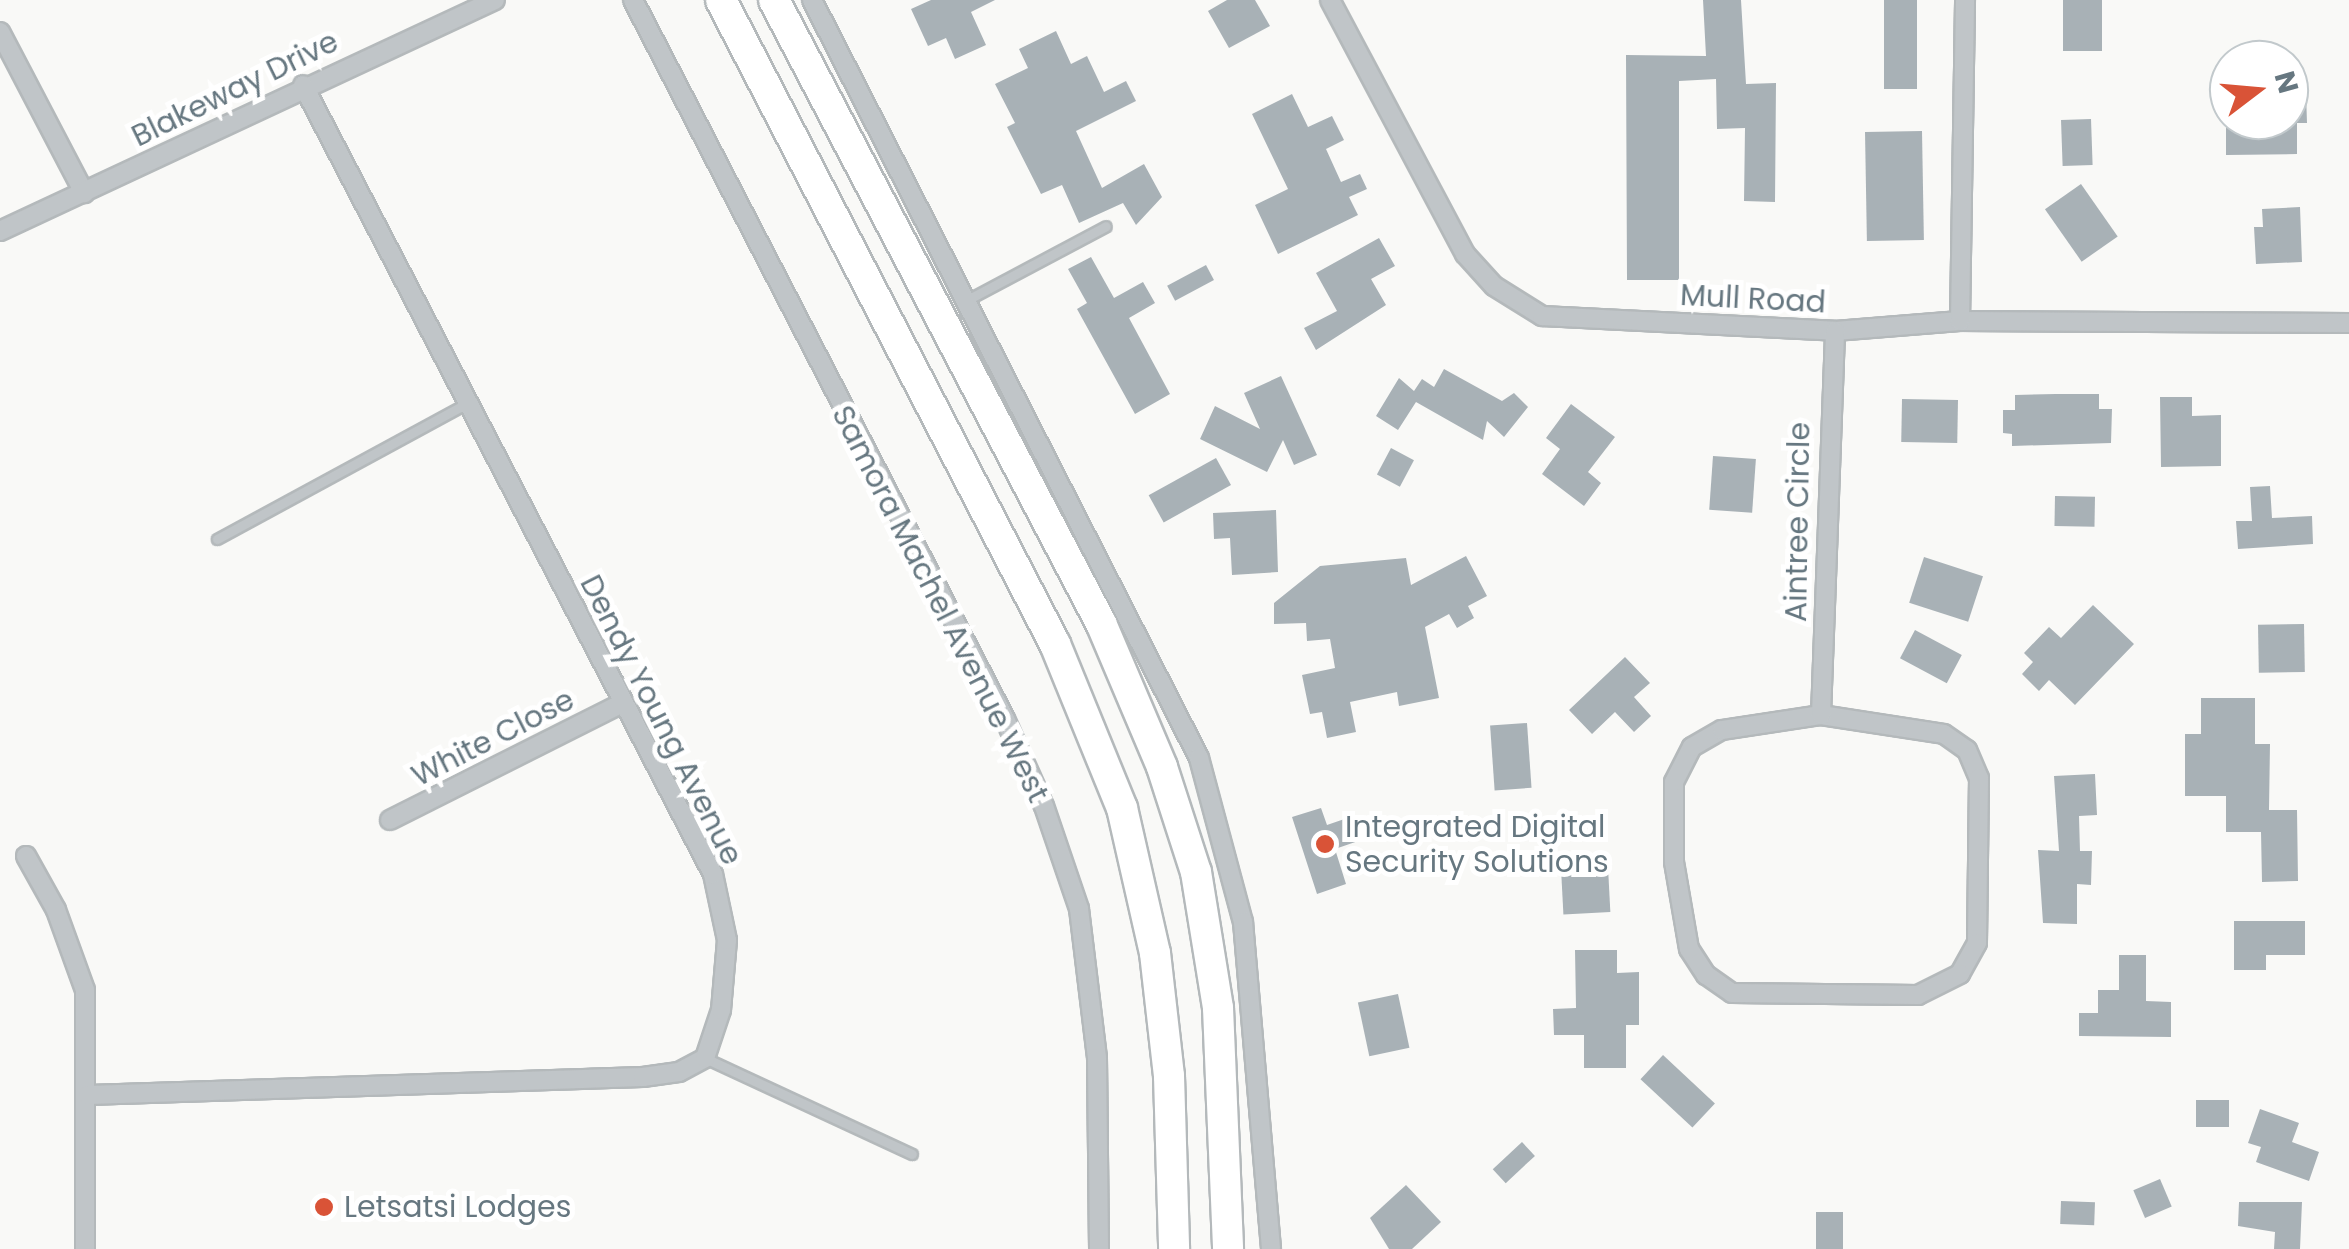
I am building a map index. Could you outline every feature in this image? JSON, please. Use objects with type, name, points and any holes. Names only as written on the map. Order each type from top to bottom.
[{"type":"highway","points":[[720,0],[1055,644],[1122,808],[1155,953],[1169,1076],[1174,1249]]},
{"type":"highway","points":[[774,0],[1101,623],[1162,767],[1196,872],[1215,989],[1228,1249]]},
{"type":"street","name":"Blakeway Drive","points":[[0,231],[302,85],[495,0]]},
{"type":"street","name":"Samora Machel Avenue West","points":[[633,0],[1005,719],[1044,806],[1079,909],[1098,1058],[1099,1249]]},
{"type":"street","points":[[812,0],[1199,758],[1243,922],[1272,1249]]},
{"type":"street","name":"Mull Road","points":[[1330,0],[1465,254],[1494,286],[1542,316],[1835,331],[1960,321],[2349,323]]},
{"type":"street","points":[[1960,321],[1965,0]]},
{"type":"street","points":[[0,32],[84,193]]},
{"type":"street","name":"Dendy Young Avenue","points":[[302,85],[470,402],[621,704],[713,874],[727,940],[722,1010],[705,1058]]},
{"type":"street","name":"Aintree Circle","points":[[1821,714],[1835,331]]},
{"type":"street","name":"White Close","points":[[390,820],[621,704]]},
{"type":"street","points":[[1821,714],[1944,734],[1967,750],[1979,778],[1976,944],[1960,974],[1918,996],[1732,992],[1706,975],[1689,949],[1674,862],[1674,782],[1692,748],[1722,730],[1821,714]]},
{"type":"street","points":[[26,856],[81,975],[88,1095],[85,1249]]},
{"type":"street","points":[[88,1095],[643,1076],[678,1072],[705,1058]]},
{"type":"lane","points":[[966,300],[1106,226]]},
{"type":"lane","points":[[217,539],[470,402]]},
{"type":"lane","points":[[705,1058],[912,1154]]},
{"type":"building","points":[[931,0],[995,0],[971,12],[986,45],[955,59],[946,38],[928,46],[911,9]]},
{"type":"building","points":[[1227,0],[1255,0],[1270,26],[1229,48],[1208,11]]},
{"type":"building","points":[[1703,0],[1741,0],[1746,84],[1776,83],[1775,202],[1744,201],[1745,128],[1717,129],[1716,79],[1679,81],[1679,280],[1627,280],[1626,55],[1706,56]]},
{"type":"building","points":[[1884,0],[1917,0],[1917,89],[1884,89]]},
{"type":"building","points":[[2063,0],[2102,0],[2102,51],[2063,51]]},
{"type":"building","points":[[1056,31],[1071,64],[1087,56],[1104,92],[1126,81],[1136,101],[1076,131],[1102,188],[1144,164],[1162,197],[1136,225],[1123,203],[1079,223],[1062,185],[1041,194],[1007,127],[1015,123],[995,84],[1028,68],[1019,49]]},
{"type":"building","points":[[1292,94],[1308,127],[1332,116],[1344,140],[1326,149],[1341,182],[1360,174],[1367,189],[1349,197],[1358,215],[1278,254],[1255,205],[1288,189],[1252,114]]},
{"type":"building","points":[[2091,119],[2093,165],[2063,166],[2061,120]]},
{"type":"building","points":[[1922,131],[1924,240],[1867,241],[1865,132]]},
{"type":"building","points":[[2226,140],[2297,140],[2297,154],[2226,155]]},
{"type":"building","points":[[2081,184],[2118,236],[2082,262],[2045,209]]},
{"type":"building","points":[[2300,207],[2302,262],[2256,264],[2254,227],[2263,227],[2262,209]]},
{"type":"building","points":[[1379,238],[1395,266],[1371,279],[1386,305],[1316,350],[1304,328],[1337,311],[1316,273]]},
{"type":"building","points":[[1091,257],[1114,298],[1143,282],[1155,303],[1129,318],[1170,394],[1135,414],[1077,309],[1087,303],[1068,269]]},
{"type":"building","points":[[1206,265],[1214,280],[1175,301],[1167,286]]},
{"type":"building","points":[[1444,369],[1502,401],[1514,393],[1528,407],[1504,437],[1487,421],[1483,440],[1416,402],[1398,430],[1376,416],[1399,378],[1414,391],[1422,379],[1434,387]]},
{"type":"building","points":[[1281,376],[1317,455],[1294,465],[1283,440],[1267,472],[1200,439],[1215,406],[1260,429],[1244,393]]},
{"type":"building","points":[[2099,394],[2099,409],[2112,409],[2111,443],[2012,446],[2012,434],[2003,433],[2003,410],[2015,410],[2015,395]]},
{"type":"building","points":[[2160,397],[2192,397],[2192,416],[2221,415],[2221,466],[2161,467]]},
{"type":"building","points":[[1902,399],[1958,400],[1957,443],[1901,442]]},
{"type":"building","points":[[1571,404],[1615,437],[1588,472],[1601,483],[1584,506],[1542,474],[1560,449],[1546,438]]},
{"type":"building","points":[[1391,448],[1414,460],[1400,487],[1377,474]]},
{"type":"building","points":[[1713,456],[1756,459],[1752,513],[1709,510]]},
{"type":"building","points":[[1216,458],[1231,485],[1164,522],[1149,495]]},
{"type":"building","points":[[2270,486],[2272,518],[2312,516],[2313,544],[2238,549],[2236,521],[2252,521],[2250,487]]},
{"type":"building","points":[[2055,496],[2095,497],[2094,527],[2054,526]]},
{"type":"building","points":[[1276,510],[1278,572],[1232,575],[1230,538],[1214,539],[1213,513]]},
{"type":"building","points":[[1466,556],[1487,596],[1468,606],[1474,618],[1457,628],[1449,614],[1425,627],[1439,698],[1399,706],[1397,692],[1350,702],[1356,732],[1327,738],[1322,712],[1310,714],[1302,675],[1335,668],[1330,639],[1307,641],[1306,623],[1274,624],[1274,603],[1320,566],[1406,558],[1411,585]]},
{"type":"building","points":[[1924,557],[1983,576],[1968,622],[1909,603]]},
{"type":"building","points":[[2093,605],[2134,644],[2075,705],[2049,680],[2039,691],[2022,674],[2033,662],[2024,653],[2049,627],[2061,638]]},
{"type":"building","points":[[2304,624],[2305,672],[2259,673],[2258,625]]},
{"type":"building","points":[[1915,630],[1962,655],[1947,683],[1900,658]]},
{"type":"building","points":[[1625,657],[1650,683],[1634,697],[1651,716],[1634,732],[1615,712],[1592,734],[1569,710]]},
{"type":"building","points":[[2201,698],[2255,698],[2255,744],[2270,744],[2269,810],[2297,810],[2298,881],[2262,882],[2261,832],[2226,832],[2226,796],[2185,796],[2185,734],[2201,734]]},
{"type":"building","points":[[1527,723],[1532,788],[1495,790],[1490,726]]},
{"type":"building","points":[[2095,774],[2097,815],[2079,816],[2080,851],[2092,851],[2091,885],[2077,884],[2077,924],[2043,923],[2038,850],[2059,851],[2054,776]]},
{"type":"building","points":[[1321,808],[1327,825],[1356,815],[1364,839],[1335,849],[1346,884],[1317,894],[1292,817]]},
{"type":"building","points":[[1608,867],[1610,912],[1563,914],[1561,869]]},
{"type":"building","points":[[2234,921],[2305,921],[2305,955],[2266,955],[2266,970],[2234,970]]},
{"type":"building","points":[[1575,950],[1617,950],[1617,973],[1639,972],[1639,1025],[1626,1025],[1626,1068],[1584,1068],[1584,1035],[1554,1035],[1553,1009],[1576,1008]]},
{"type":"building","points":[[2119,955],[2146,955],[2146,1001],[2171,1002],[2171,1037],[2079,1036],[2079,1013],[2098,1013],[2098,990],[2119,990]]},
{"type":"building","points":[[1398,994],[1409,1048],[1369,1056],[1358,1003]]},
{"type":"building","points":[[1663,1055],[1715,1103],[1692,1128],[1640,1079]]},
{"type":"building","points":[[2196,1100],[2229,1100],[2229,1127],[2196,1127]]},
{"type":"building","points":[[2260,1109],[2299,1123],[2292,1142],[2319,1152],[2309,1181],[2256,1162],[2261,1147],[2248,1143]]},
{"type":"building","points":[[1522,1142],[1535,1156],[1506,1183],[1493,1169]]},
{"type":"building","points":[[2160,1179],[2172,1207],[2145,1218],[2133,1190]]},
{"type":"building","points":[[1406,1185],[1441,1222],[1412,1249],[1389,1249],[1370,1218]]},
{"type":"building","points":[[2061,1201],[2095,1202],[2094,1225],[2060,1224]]},
{"type":"building","points":[[2239,1202],[2302,1202],[2300,1249],[2274,1249],[2275,1232],[2238,1226]]},
{"type":"building","points":[[1816,1212],[1843,1212],[1843,1249],[1816,1249]]},
{"type":"place","name":"Integrated Digital Security Solutions","points":[[1325,844]]},
{"type":"place","name":"Letsatsi Lodges","points":[[324,1207]]}]
